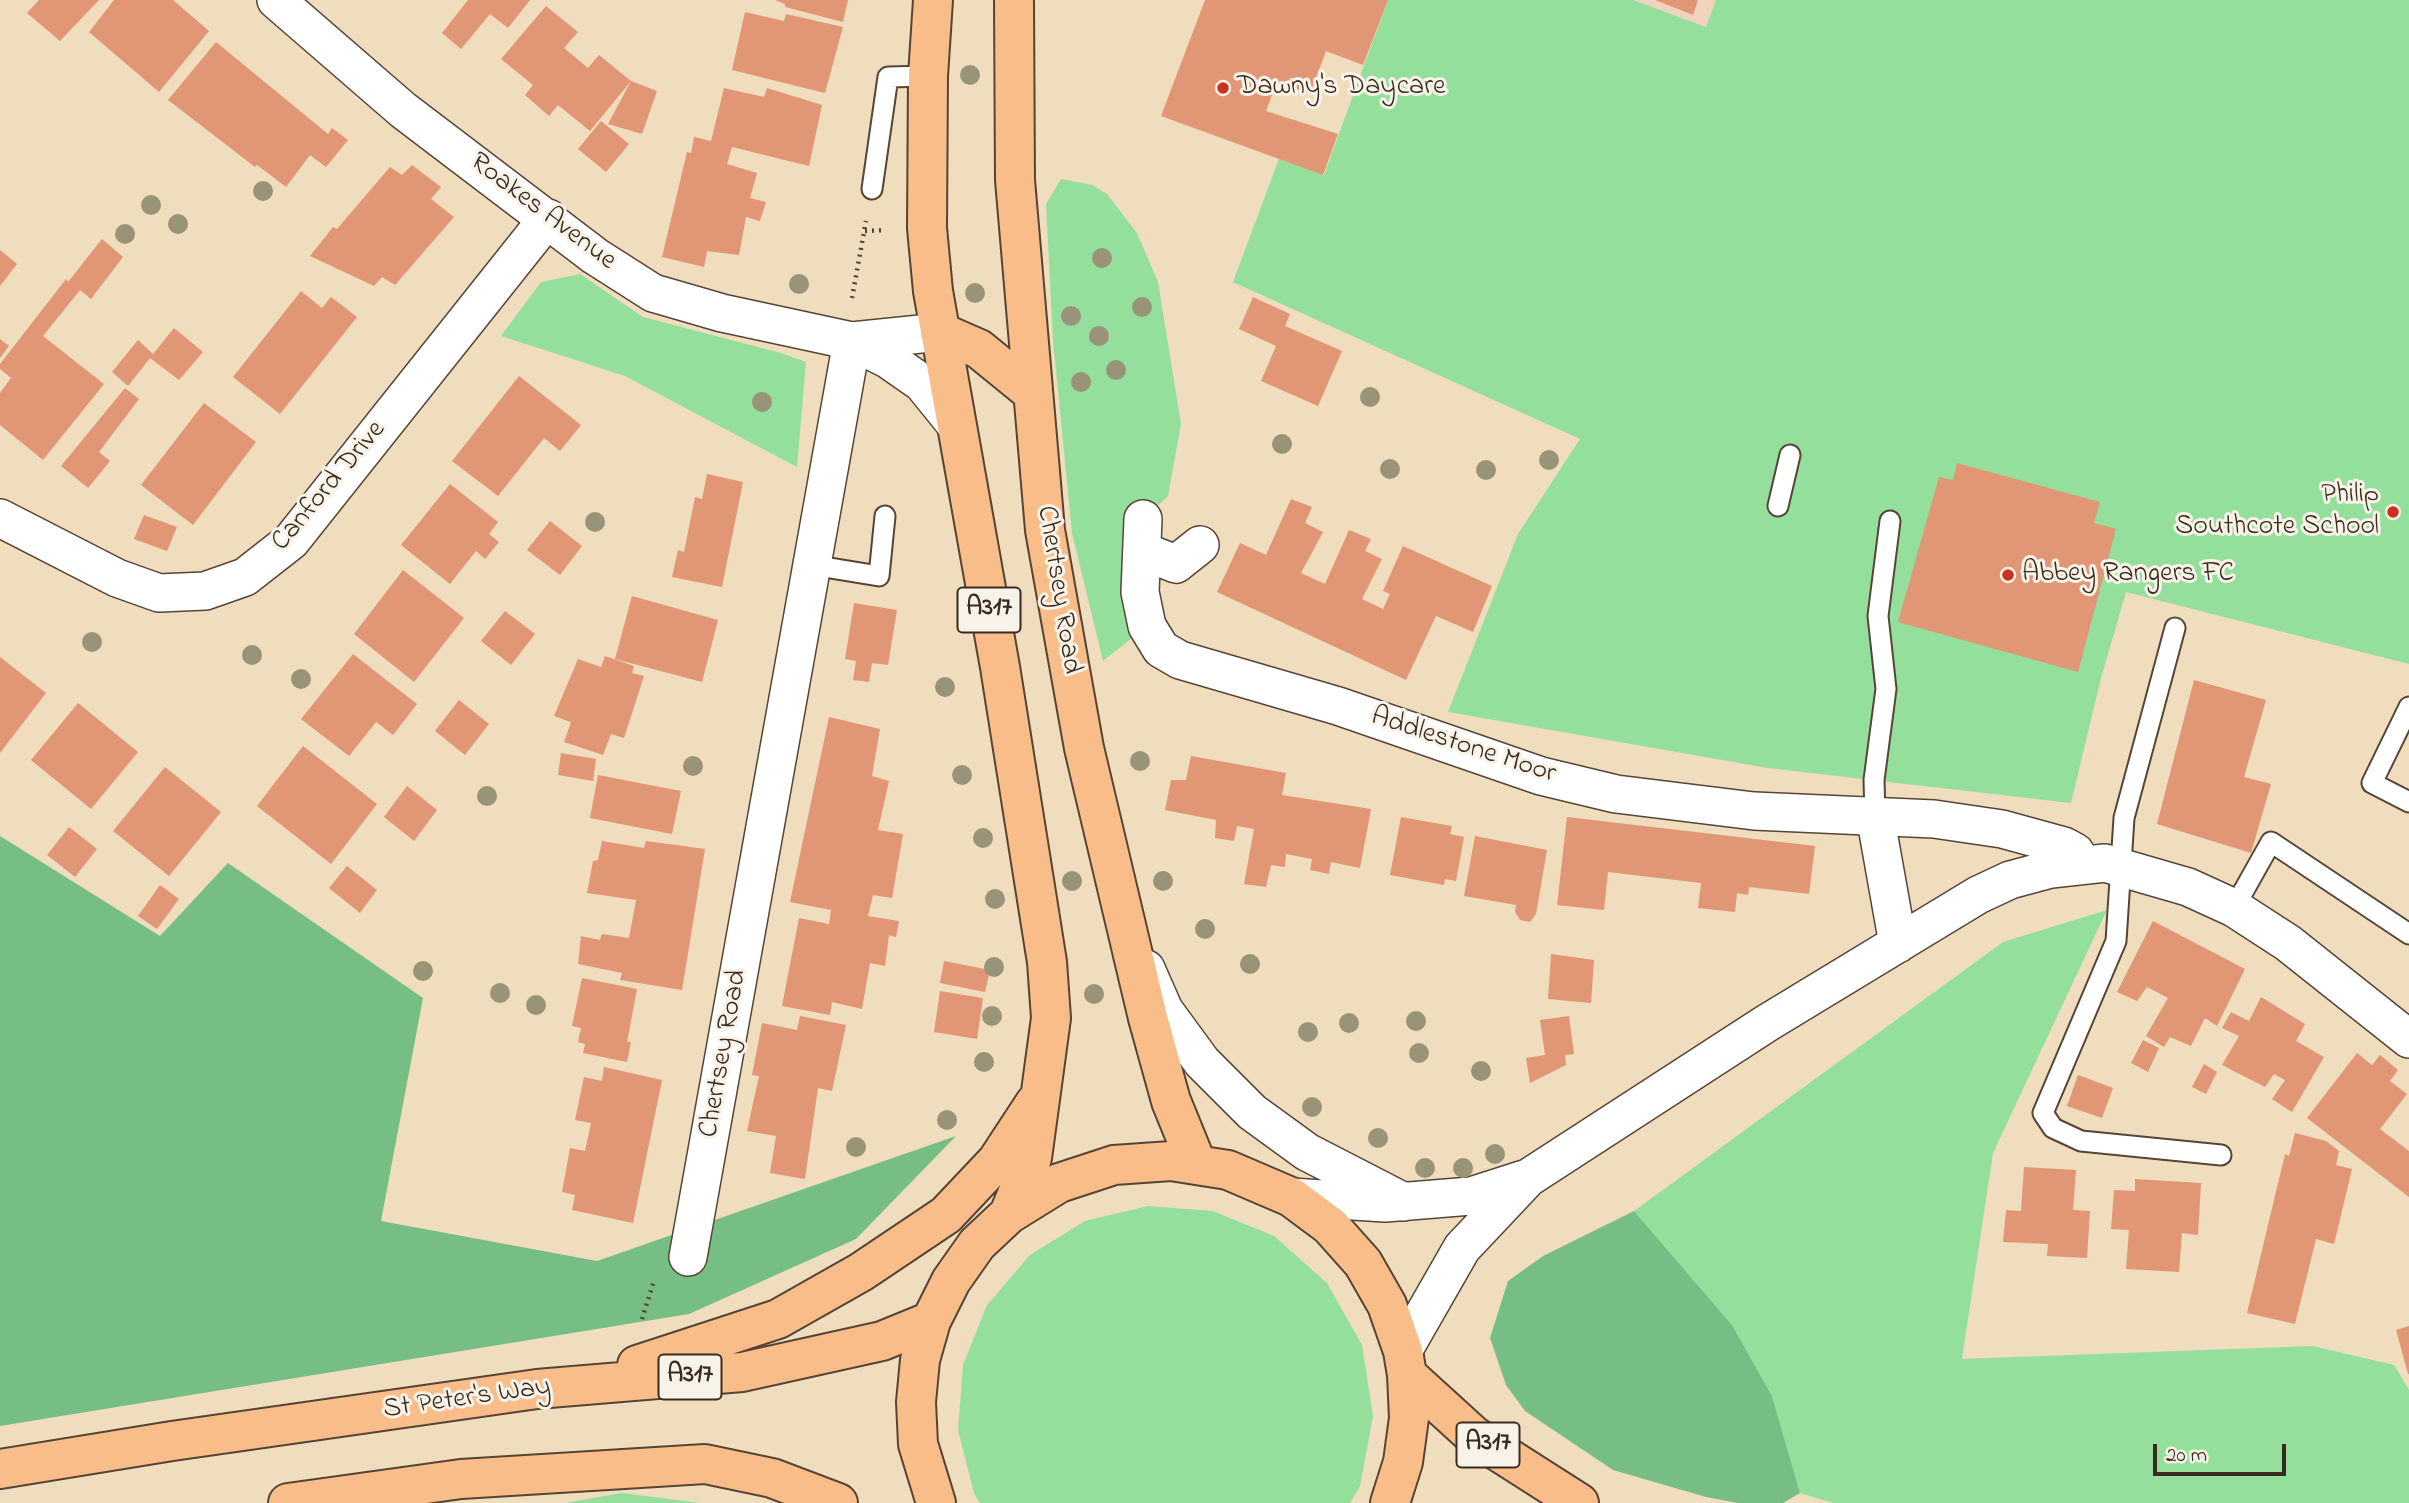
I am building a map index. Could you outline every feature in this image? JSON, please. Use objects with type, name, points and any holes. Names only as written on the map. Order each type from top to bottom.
[{"type":"main road","name":"A317","points":[[933,0],[928,76],[928,228],[933,291],[1000,667],[1047,962],[1051,1018],[1044,1090],[1032,1158],[1009,1214]]},
{"type":"main road","name":"Chertsey Road","points":[[1014,0],[1015,180],[1045,530],[1084,748],[1148,1018],[1171,1101],[1197,1165]]},
{"type":"main road","points":[[940,332],[979,349],[1033,393]]},
{"type":"main road","points":[[537,1388],[665,1358],[778,1319],[861,1272],[946,1215],[997,1161],[1044,1090]]},
{"type":"main road","points":[[936,1503],[918,1444],[916,1402],[920,1360],[931,1321],[951,1281],[976,1244],[1009,1214],[1059,1183],[1114,1165],[1171,1161],[1228,1170],[1291,1197],[1330,1226],[1363,1263],[1387,1305],[1405,1363],[1409,1418],[1403,1462],[1390,1503]]},
{"type":"main road","name":"St Peter's Way","points":[[0,1469],[537,1388],[742,1372],[882,1341],[931,1321]]},
{"type":"main road","name":"A317","points":[[1405,1363],[1474,1436],[1579,1503]]},
{"type":"main road","points":[[288,1503],[461,1479],[705,1464],[772,1478],[829,1500]]},
{"type":"street","name":"Roakes Avenue","points":[[276,0],[403,110],[595,256],[653,293],[722,313],[852,341],[889,360],[922,383],[956,425]]},
{"type":"street","name":"Canford Drive","points":[[0,518],[117,578],[159,593],[205,591],[245,577],[291,541],[548,218]]},
{"type":"street","name":"Roakes Avenue","points":[[852,341],[940,332]]},
{"type":"street","name":"Chertsey Road","points":[[688,1257],[852,341]]},
{"type":"street","name":"Addlestone Moor","points":[[1200,545],[1176,564],[1142,535],[1140,592],[1147,626],[1161,649],[1180,660],[1338,706],[1541,776],[1616,794],[1754,811],[1934,819],[2002,829],[2064,846],[2075,852],[2083,865]]},
{"type":"street","points":[[1875,815],[1898,944]]},
{"type":"street","points":[[1405,1363],[1462,1248],[1528,1178],[1768,1023],[1978,895],[2010,880],[2105,863],[2188,887],[2234,908],[2288,943],[2409,1040]]},
{"type":"street","points":[[1129,929],[1164,1010],[1202,1062],[1252,1112],[1307,1152],[1404,1202]]},
{"type":"street","points":[[1291,1197],[1404,1202],[1471,1196],[1528,1178]]},
{"type":"lane","points":[[872,189],[888,77],[928,76]]},
{"type":"lane","points":[[1778,506],[1790,455]]},
{"type":"lane","points":[[812,565],[879,576],[885,516]]},
{"type":"lane","points":[[1875,815],[1874,780],[1886,689],[1878,616],[1890,521]]},
{"type":"lane","points":[[2175,628],[2124,818],[2116,941],[2043,1113],[2053,1128],[2081,1141],[2221,1156]]},
{"type":"lane","points":[[2409,707],[2372,783],[2409,802]]},
{"type":"lane","points":[[2234,908],[2271,842],[2409,934]]},
{"type":"path","points":[[852,341],[850,308],[865,231]]},
{"type":"shaded area","points":[[1633,0],[1716,0],[1706,27]]},
{"type":"green space","points":[[1388,0],[1633,0],[1706,27],[1716,0],[2409,0],[2409,664],[2126,592],[2101,678],[2071,803],[1768,768],[1448,712],[1518,534],[1580,439],[1233,282],[1279,159],[1324,175]]},
{"type":"green space","points":[[1061,179],[1092,185],[1107,194],[1137,233],[1158,282],[1181,424],[1168,496],[1143,520],[1147,626],[1103,661],[1072,533],[1053,340],[1046,204]]},
{"type":"green space","points":[[580,274],[643,317],[806,362],[797,467],[625,376],[501,336],[541,282]]},
{"type":"green space","points":[[0,836],[160,936],[228,863],[423,998],[381,1221],[597,1261],[956,1136],[856,1239],[689,1314],[0,1426]]},
{"type":"green space","points":[[2107,910],[1993,1153],[1962,1359],[2313,1346],[2394,1365],[2409,1390],[2409,1503],[1833,1503],[1800,1493],[1772,1396],[1732,1325],[1634,1211],[2003,942]]},
{"type":"green space","points":[[1148,1206],[1213,1211],[1274,1236],[1327,1283],[1362,1345],[1373,1416],[1360,1486],[1350,1503],[980,1503],[974,1493],[958,1430],[963,1365],[987,1305],[1030,1255],[1085,1221]]},
{"type":"green space","points":[[1634,1211],[1732,1325],[1772,1396],[1800,1493],[1783,1503],[1738,1503],[1706,1497],[1613,1470],[1525,1411],[1506,1385],[1490,1338],[1508,1281],[1543,1256]]},
{"type":"green space","points":[[622,1493],[700,1503],[565,1503]]},
{"type":"building","points":[[39,0],[99,0],[60,41],[27,13]]},
{"type":"building","points":[[114,0],[173,0],[209,31],[159,92],[89,32]]},
{"type":"building","points":[[468,0],[530,0],[508,28],[490,14],[461,49],[442,33]]},
{"type":"building","points":[[775,0],[848,0],[843,22],[785,7],[785,4]]},
{"type":"building","name":"Dawny's Daycare","points":[[1205,0],[1388,0],[1363,65],[1326,51],[1310,94],[1277,82],[1266,111],[1338,134],[1323,175],[1161,116]]},
{"type":"building","points":[[1655,0],[1698,0],[1693,15]]},
{"type":"building","points":[[546,6],[578,32],[564,48],[588,68],[599,55],[631,81],[590,131],[558,105],[549,116],[525,95],[533,85],[501,59]]},
{"type":"building","points":[[745,12],[784,21],[786,14],[843,27],[825,93],[732,70]]},
{"type":"building","points":[[216,42],[328,134],[332,128],[348,140],[326,167],[310,155],[286,187],[257,165],[255,167],[168,100]]},
{"type":"building","points":[[631,81],[657,91],[642,134],[608,124]]},
{"type":"building","points":[[724,88],[764,97],[767,88],[822,105],[809,166],[732,147],[727,164],[757,173],[750,198],[766,202],[760,221],[746,217],[739,255],[707,251],[704,267],[662,257],[687,152],[691,153],[694,137],[711,141]]},
{"type":"building","points":[[601,121],[629,144],[606,172],[578,149]]},
{"type":"building","points":[[412,165],[441,187],[431,199],[454,217],[395,285],[382,277],[374,286],[310,256],[333,227],[337,229],[390,167],[402,175]]},
{"type":"building","points":[[102,239],[123,257],[91,299],[80,290],[43,336],[104,384],[43,460],[0,425],[0,393],[11,378],[0,369],[0,364],[66,279],[68,282]]},
{"type":"building","points":[[0,250],[17,264],[0,286]]},
{"type":"building","points":[[301,291],[322,308],[331,297],[357,317],[280,414],[233,377]]},
{"type":"building","points":[[1253,297],[1290,314],[1285,326],[1342,351],[1318,406],[1261,381],[1276,346],[1239,329]]},
{"type":"building","points":[[174,328],[203,352],[179,380],[150,358],[128,386],[112,372],[138,340],[153,354]]},
{"type":"building","points":[[0,339],[9,346],[0,358]]},
{"type":"building","points":[[519,376],[581,425],[560,451],[544,438],[498,496],[452,461]]},
{"type":"building","points":[[125,388],[139,399],[99,452],[110,461],[88,488],[61,466]]},
{"type":"building","points":[[204,403],[256,442],[193,525],[141,485]]},
{"type":"building","name":"Abbey Rangers FC","points":[[1957,463],[2100,502],[2094,523],[2116,529],[2078,672],[1898,622],[1939,477],[1953,480]]},
{"type":"building","points":[[707,474],[743,482],[722,587],[672,577],[678,550],[684,552],[695,497],[702,499]]},
{"type":"building","points":[[450,484],[498,522],[489,534],[499,542],[485,559],[476,551],[450,584],[401,545]]},
{"type":"building","points":[[1291,499],[1312,507],[1305,523],[1323,532],[1301,573],[1325,584],[1349,530],[1371,539],[1365,551],[1382,559],[1362,599],[1383,609],[1390,594],[1383,591],[1403,546],[1492,586],[1473,632],[1436,616],[1406,680],[1217,592],[1240,543],[1266,555]]},
{"type":"building","points":[[144,515],[177,527],[167,551],[134,539]]},
{"type":"building","points":[[550,521],[582,546],[560,575],[527,550]]},
{"type":"building","points":[[403,570],[464,618],[414,682],[354,634]]},
{"type":"building","points":[[632,596],[718,620],[702,682],[615,659]]},
{"type":"building","points":[[854,603],[897,610],[888,665],[872,663],[869,682],[853,680],[856,661],[845,659]]},
{"type":"building","points":[[505,611],[535,634],[511,665],[481,641]]},
{"type":"building","points":[[353,654],[417,704],[393,735],[376,722],[349,756],[301,719]]},
{"type":"building","points":[[605,656],[634,666],[632,673],[644,676],[624,738],[611,734],[603,755],[564,742],[571,722],[554,716],[578,659],[601,667]]},
{"type":"building","points":[[0,657],[46,693],[0,753]]},
{"type":"building","points":[[2194,680],[2266,700],[2244,777],[2271,784],[2251,853],[2157,824]]},
{"type":"building","points":[[459,700],[489,724],[465,755],[435,731]]},
{"type":"building","points":[[78,703],[138,752],[91,809],[31,760]]},
{"type":"building","points":[[829,717],[880,729],[872,776],[889,781],[878,830],[903,834],[892,898],[873,895],[868,916],[899,921],[896,937],[889,935],[885,966],[870,963],[862,1009],[832,1002],[830,1015],[782,1006],[799,918],[829,924],[831,910],[790,902]]},
{"type":"building","points":[[303,746],[377,804],[331,864],[257,806]]},
{"type":"building","points":[[561,753],[596,759],[593,781],[558,775]]},
{"type":"building","points":[[1191,756],[1286,773],[1282,795],[1371,809],[1360,868],[1331,862],[1329,874],[1310,870],[1312,859],[1286,854],[1285,867],[1271,865],[1266,887],[1244,884],[1254,829],[1237,826],[1234,841],[1215,838],[1216,820],[1165,810],[1171,780],[1186,780]]},
{"type":"building","points":[[165,767],[221,812],[169,876],[113,831]]},
{"type":"building","points":[[598,775],[681,791],[672,834],[590,818]]},
{"type":"building","points":[[407,786],[437,810],[414,841],[384,817]]},
{"type":"building","points":[[1401,817],[1452,826],[1450,834],[1464,837],[1456,881],[1445,879],[1444,885],[1390,875]]},
{"type":"building","points":[[1567,817],[1815,846],[1809,894],[1749,887],[1748,895],[1737,893],[1735,912],[1698,908],[1701,883],[1608,872],[1604,910],[1557,905]]},
{"type":"building","points":[[69,827],[97,849],[75,877],[47,855]]},
{"type":"building","points":[[1475,836],[1547,850],[1536,914],[1530,922],[1520,920],[1515,912],[1516,905],[1464,896]]},
{"type":"building","points":[[602,841],[644,848],[646,841],[705,849],[682,990],[620,980],[622,973],[578,964],[581,936],[600,940],[602,934],[629,938],[636,900],[587,893],[593,861],[598,860]]},
{"type":"building","points":[[347,866],[377,890],[360,913],[329,888]]},
{"type":"building","points":[[160,885],[179,899],[157,929],[138,916]]},
{"type":"building","points":[[2153,921],[2245,969],[2217,1026],[2205,1018],[2191,1046],[2170,1037],[2164,1047],[2146,1036],[2168,998],[2147,987],[2137,1001],[2117,992]]},
{"type":"building","points":[[1551,954],[1594,960],[1591,1003],[1548,999]]},
{"type":"building","points":[[944,961],[990,970],[985,992],[940,983]]},
{"type":"building","points":[[582,978],[637,989],[627,1042],[631,1042],[627,1062],[583,1053],[585,1044],[578,1042],[581,1028],[572,1026]]},
{"type":"building","points":[[940,991],[983,998],[977,1039],[934,1032]]},
{"type":"building","points":[[2261,997],[2305,1024],[2296,1041],[2324,1057],[2292,1112],[2272,1099],[2285,1080],[2274,1074],[2265,1087],[2222,1065],[2239,1036],[2222,1028],[2231,1012],[2249,1021]]},
{"type":"building","points":[[800,1016],[846,1025],[832,1091],[818,1088],[805,1179],[770,1173],[776,1136],[747,1131],[759,1076],[752,1075],[762,1023],[797,1030]]},
{"type":"building","points":[[1569,1016],[1574,1054],[1565,1055],[1566,1065],[1530,1083],[1526,1058],[1545,1055],[1540,1020]]},
{"type":"building","points":[[2143,1040],[2159,1048],[2148,1072],[2131,1063]]},
{"type":"building","points":[[2357,1053],[2372,1065],[2380,1055],[2398,1070],[2390,1081],[2407,1094],[2380,1129],[2409,1151],[2409,1197],[2307,1118]]},
{"type":"building","points":[[2204,1064],[2217,1072],[2206,1094],[2192,1087]]},
{"type":"building","points":[[604,1067],[662,1080],[633,1223],[572,1210],[575,1195],[562,1192],[570,1148],[585,1151],[591,1123],[575,1120],[584,1077],[602,1081]]},
{"type":"building","points":[[2078,1075],[2113,1088],[2102,1118],[2067,1106]]},
{"type":"building","points":[[2295,1133],[2326,1141],[2339,1151],[2336,1165],[2352,1169],[2334,1244],[2316,1239],[2295,1324],[2247,1313],[2285,1154],[2289,1156]]},
{"type":"building","points":[[2024,1167],[2076,1170],[2073,1210],[2090,1211],[2087,1258],[2047,1256],[2048,1244],[2003,1242],[2006,1210],[2021,1211]]},
{"type":"building","points":[[2135,1179],[2201,1183],[2198,1235],[2182,1233],[2179,1272],[2126,1269],[2129,1230],[2111,1229],[2114,1190],[2135,1191]]},
{"type":"building","points":[[2409,1326],[2409,1374],[2408,1374],[2396,1330]]},
{"type":"place","name":"Dawny's Daycare","points":[[1223,88]]},
{"type":"place","name":"Philip Southcote School","points":[[2393,512]]},
{"type":"place","name":"Abbey Rangers FC","points":[[2008,575]]}]
